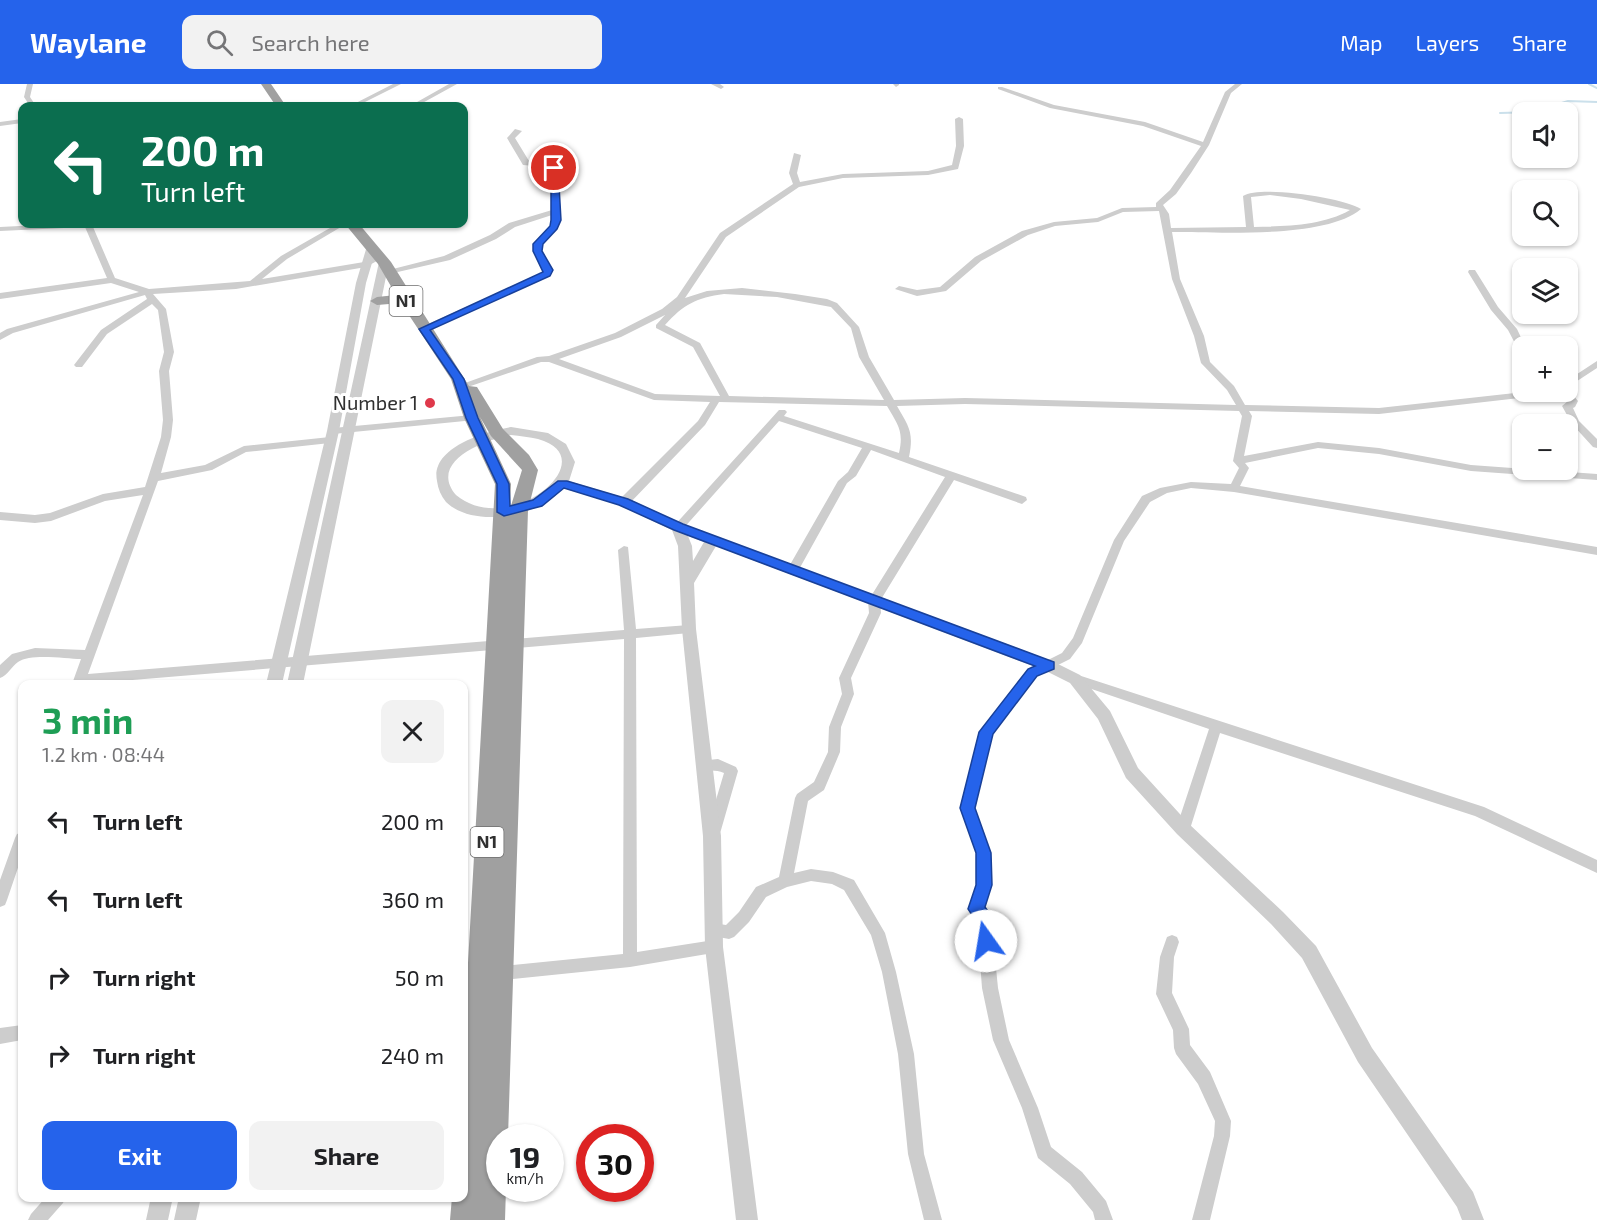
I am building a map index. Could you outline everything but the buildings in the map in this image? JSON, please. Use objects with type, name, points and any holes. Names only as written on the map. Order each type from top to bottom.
[{"type":"highway","points":[[270,85],[279,102]]},
{"type":"highway","name":"N1","points":[[355,228],[381,259],[424,329],[526,470],[511,511],[506,644],[503,974],[491,1220]]},
{"type":"highway","points":[[377,301],[404,298]]},
{"type":"highway","name":"N1","points":[[462,383],[472,418],[500,475],[511,511]]},
{"type":"highway","points":[[500,475],[526,470]]},
{"type":"highway","name":"N1","points":[[468,1098],[472,976],[506,644]]},
{"type":"highway","name":"N1","points":[[464,1220],[465,1202]]},
{"type":"street","points":[[30,84],[27,97],[30,102]]},
{"type":"street","points":[[361,102],[398,84]]},
{"type":"street","points":[[420,102],[454,84]]},
{"type":"street","points":[[1159,209],[1160,203],[1173,192],[1204,145],[1214,121],[1235,84]]},
{"type":"street","points":[[1000,88],[1052,107],[1145,124],[1204,145]]},
{"type":"street","points":[[462,383],[540,359],[550,359],[618,337],[671,307],[680,299],[723,235],[797,185],[843,176],[928,173],[955,167],[960,146],[959,119]]},
{"type":"street","points":[[0,124],[18,122]]},
{"type":"street","points":[[424,329],[543,278],[548,270],[538,251],[538,244],[554,227],[556,212],[554,168],[523,161],[511,138],[518,131]]},
{"type":"street","points":[[797,155],[793,173],[797,185]]},
{"type":"street","points":[[1167,230],[1250,228],[1309,225],[1347,216],[1357,209],[1280,194],[1254,192],[1247,196],[1250,228]]},
{"type":"street","points":[[899,289],[917,293],[943,289],[978,258],[1025,233],[1054,224],[1098,220],[1122,210],[1159,209],[1165,214],[1176,279],[1199,336],[1206,363],[1232,388],[1246,409],[1247,416],[1238,461]]},
{"type":"street","points":[[0,337],[10,331],[150,296],[366,264],[381,259],[447,258],[493,237],[512,225],[556,212]]},
{"type":"street","points":[[0,229],[18,228]]},
{"type":"street","points":[[92,228],[102,264],[112,280]]},
{"type":"street","points":[[253,282],[261,273],[335,228]]},
{"type":"street","points":[[296,680],[354,399],[377,301],[381,259]]},
{"type":"street","points":[[275,680],[319,491],[366,264]]},
{"type":"street","points":[[1472,272],[1494,308],[1516,336]]},
{"type":"street","points":[[0,296],[112,280],[150,296],[162,309],[169,352],[164,371],[168,420],[150,490],[80,680]]},
{"type":"street","points":[[721,399],[697,345],[661,328],[660,325],[692,298],[754,292],[834,305],[855,327],[864,357],[906,430],[907,440],[903,459]]},
{"type":"street","points":[[80,365],[104,332],[150,296]]},
{"type":"street","points":[[550,359],[654,397],[889,403],[965,401],[1397,411],[1512,396]]},
{"type":"street","points":[[1578,377],[1597,364]]},
{"type":"street","points":[[338,400],[354,399]]},
{"type":"street","points":[[624,502],[702,423],[721,399]]},
{"type":"street","points":[[678,527],[791,400]]},
{"type":"street","points":[[1573,402],[1572,405],[1568,406],[1575,422],[1597,445]]},
{"type":"street","points":[[777,417],[1022,500]]},
{"type":"street","points":[[154,478],[208,468],[244,449],[331,436],[349,430],[472,418]]},
{"type":"street","points":[[527,431],[555,441],[564,450],[569,460],[568,472],[562,484],[548,498],[511,511],[469,509],[450,497],[443,479],[449,461],[467,445],[481,438],[497,432],[527,431]]},
{"type":"street","points":[[1238,461],[1318,445],[1379,451],[1471,468],[1597,477]]},
{"type":"street","points":[[793,570],[843,481],[852,474],[868,446]]},
{"type":"street","points":[[1234,488],[1244,468],[1238,461]]},
{"type":"street","points":[[785,881],[802,798],[819,786],[834,752],[835,727],[848,694],[845,678],[875,613],[874,601],[950,477]]},
{"type":"street","points":[[562,484],[624,502],[678,527],[1049,666],[1075,679],[1479,811],[1597,867]]},
{"type":"street","points":[[1104,1220],[1100,1207],[1076,1178],[1044,1152],[1001,1040],[990,988],[984,918],[976,909],[984,885],[983,853],[968,808],[987,732],[1032,673],[1066,656],[1078,640],[1119,540],[1146,499],[1164,490],[1191,485],[1234,488],[1597,551]]},
{"type":"street","points":[[319,491],[337,489]]},
{"type":"street","points":[[0,516],[35,519],[51,517],[103,498],[150,490]]},
{"type":"street","points":[[678,527],[685,546],[689,629],[712,836],[713,939],[747,1220]]},
{"type":"street","points":[[687,583],[713,539]]},
{"type":"street","points":[[624,550],[630,634],[630,960]]},
{"type":"street","points":[[299,574],[320,571]]},
{"type":"street","points":[[100,680],[689,629]]},
{"type":"street","points":[[0,660],[34,652],[87,655]]},
{"type":"street","points":[[0,673],[15,657]]},
{"type":"street","points":[[1075,679],[1104,715],[1132,773],[1183,829],[1277,918],[1309,952],[1365,1055],[1465,1200],[1473,1220]]},
{"type":"street","points":[[1183,829],[1216,726]]},
{"type":"street","points":[[704,765],[718,764],[731,771],[712,836]]},
{"type":"street","points":[[0,900],[18,849]]},
{"type":"street","points":[[472,976],[630,960],[713,939],[729,932],[744,917],[761,892],[785,881],[812,874],[833,878],[849,885],[878,933],[906,1054],[916,1154],[933,1220]]},
{"type":"street","points":[[1172,942],[1167,957],[1164,994],[1181,1029],[1182,1048],[1204,1078],[1223,1121],[1222,1136],[1200,1220]]},
{"type":"street","points":[[0,1036],[18,1034]]},
{"type":"street","points":[[37,1220],[53,1202]]},
{"type":"street","points":[[157,1220],[161,1202]]},
{"type":"street","points":[[185,1220],[189,1202]]},
{"type":"waterway","points":[[1589,84],[1597,88]]},
{"type":"waterway","points":[[1500,113],[1533,112],[1568,101],[1597,102]]},
{"type":"place","name":"Number 1","points":[[430,403]]},
{"type":"route","points":[[554,168],[556,220],[554,227],[538,244],[538,251],[548,270],[547,274],[543,278],[424,329],[459,379],[459,387],[503,484],[504,512],[537,504],[548,498],[562,484],[624,502],[650,512],[678,527],[1049,666],[1032,673],[987,732],[968,808],[983,853],[984,885],[976,909],[984,918],[986,941]]}]
